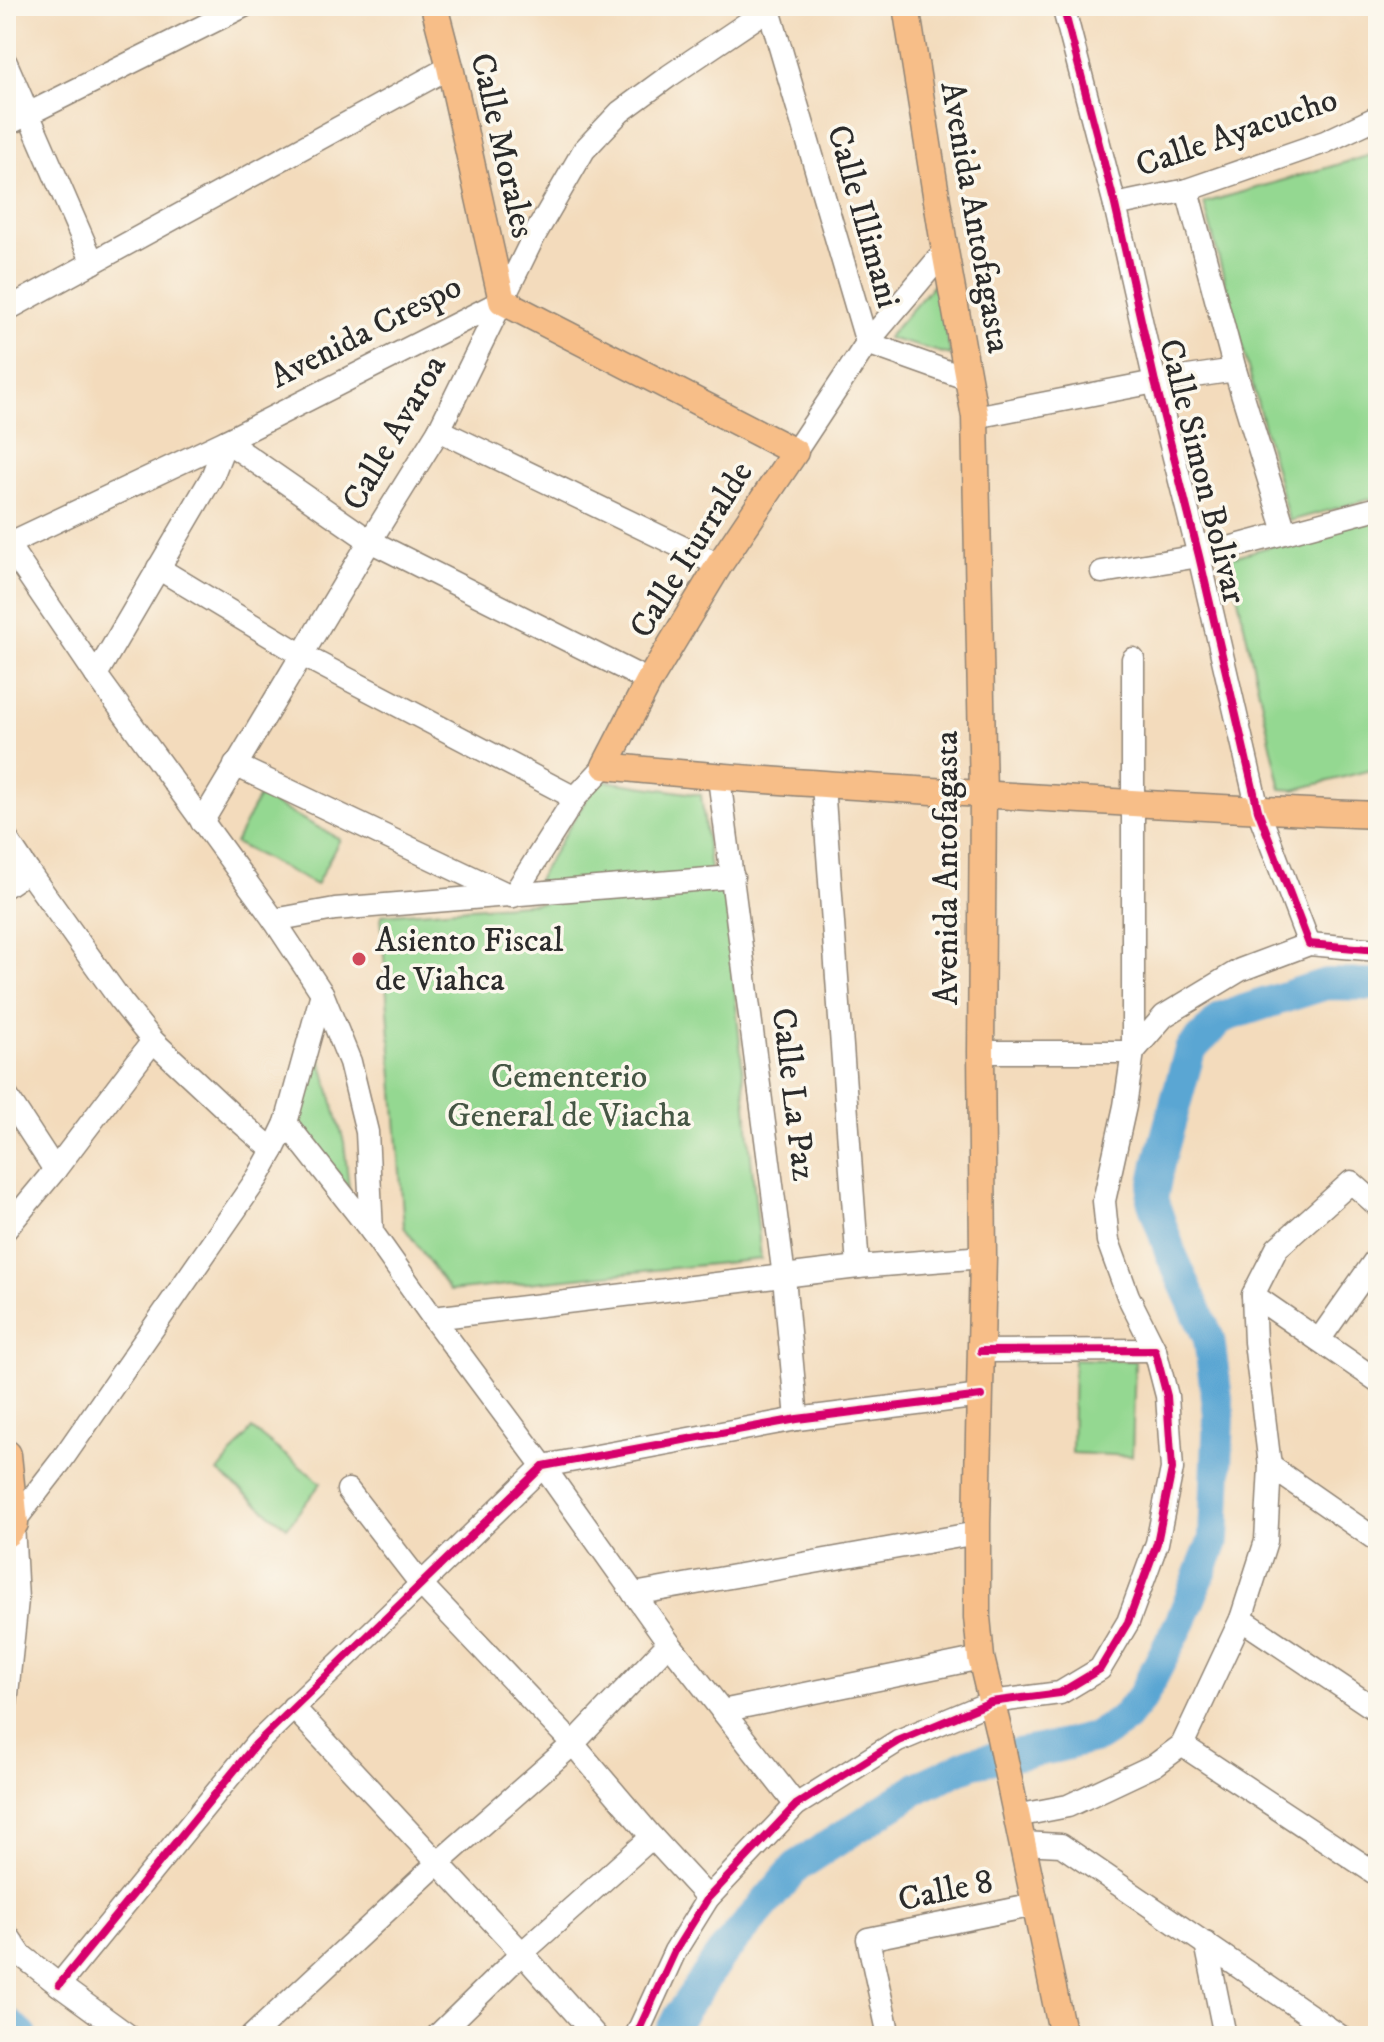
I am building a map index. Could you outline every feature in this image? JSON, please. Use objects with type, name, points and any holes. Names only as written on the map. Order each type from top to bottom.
[{"type":"highway","points":[[6,1455],[10,1527]]},
{"type":"main road","name":"Calle Morales","points":[[434,6],[502,301]]},
{"type":"main road","name":"Avenida Antofagasta","points":[[906,6],[975,417],[983,794],[983,1257],[977,1617],[981,1658],[1063,2036]]},
{"type":"main road","name":"Avenida Crespo","points":[[502,301],[795,452]]},
{"type":"main road","name":"Calle Iturralde","points":[[605,766],[649,681],[719,565],[795,452]]},
{"type":"main road","points":[[605,766],[823,785],[1378,815]]},
{"type":"street","points":[[6,125],[244,6]]},
{"type":"street","name":"Calle Simon Bolivar","points":[[1063,6],[1115,205],[1258,810],[1309,944]]},
{"type":"street","name":"Calle Avaroa","points":[[202,822],[439,430],[533,238],[584,150],[620,112],[770,7]]},
{"type":"street","name":"Calle Illimani","points":[[770,7],[867,343],[968,379]]},
{"type":"street","points":[[6,63],[93,263]]},
{"type":"street","points":[[6,310],[450,67]]},
{"type":"street","name":"Calle Ayacucho","points":[[1115,205],[1187,190],[1325,142],[1378,117]]},
{"type":"street","points":[[1187,190],[1235,370],[1285,532]]},
{"type":"street","name":"Calle Iturralde","points":[[795,452],[867,343],[945,251]]},
{"type":"street","name":"Avenida Crespo","points":[[6,544],[226,441],[502,301]]},
{"type":"street","points":[[975,417],[1155,382],[1235,370]]},
{"type":"street","points":[[439,430],[719,565]]},
{"type":"street","points":[[96,675],[212,477],[226,441],[370,541],[649,681]]},
{"type":"street","points":[[1102,572],[1199,556],[1378,508]]},
{"type":"street","points":[[6,544],[96,675],[274,920],[322,993],[350,1062],[367,1132],[372,1232]]},
{"type":"street","points":[[158,568],[302,655],[575,798]]},
{"type":"street","points":[[636,2036],[675,1951],[708,1898],[796,1805],[898,1741],[991,1702],[1060,1693],[1100,1669],[1128,1622],[1157,1543],[1172,1469],[1167,1396],[1155,1350],[1128,1296],[1108,1241],[1104,1201],[1125,1106],[1133,1052],[1133,659]]},
{"type":"street","points":[[235,765],[513,896]]},
{"type":"street","name":"Calle Iturralde","points":[[513,896],[575,798],[605,766]]},
{"type":"street","name":"Calle La Paz","points":[[719,778],[784,1277],[797,1419]]},
{"type":"street","points":[[823,785],[858,1267]]},
{"type":"street","points":[[6,838],[121,1001],[153,1041],[273,1150]]},
{"type":"street","points":[[6,886],[28,871]]},
{"type":"street","points":[[274,920],[335,909],[733,877]]},
{"type":"street","points":[[981,1052],[1133,1052],[1164,1016],[1240,970],[1309,944],[1378,950]]},
{"type":"street","points":[[6,1703],[17,1600],[10,1527],[70,1448],[249,1190],[273,1150],[286,1123],[322,993]]},
{"type":"street","points":[[6,1229],[153,1041]]},
{"type":"street","points":[[6,1095],[55,1170]]},
{"type":"street","points":[[286,1123],[372,1232],[669,1643],[796,1805]]},
{"type":"street","points":[[1014,1803],[1068,1806],[1155,1765],[1182,1745],[1241,1619],[1266,1541],[1270,1466],[1255,1342],[1253,1295],[1277,1248],[1351,1182],[1378,1206]]},
{"type":"street","points":[[1319,1340],[1378,1256]]},
{"type":"street","points":[[433,1318],[858,1267],[983,1257]]},
{"type":"street","points":[[1253,1295],[1378,1381]]},
{"type":"street","points":[[981,1351],[1155,1350]]},
{"type":"street","points":[[59,1985],[256,1744],[543,1466],[797,1419],[981,1396]]},
{"type":"street","points":[[1270,1466],[1378,1541]]},
{"type":"street","points":[[348,1490],[421,1584],[573,1744],[708,1898]]},
{"type":"street","points":[[634,1594],[977,1533]]},
{"type":"street","points":[[1241,1619],[1378,1711]]},
{"type":"street","points":[[252,2036],[438,1863],[573,1744],[669,1643]]},
{"type":"street","points":[[722,1711],[981,1658]]},
{"type":"street","points":[[293,1707],[596,2036]]},
{"type":"street","points":[[1182,1745],[1378,1875]]},
{"type":"street","points":[[437,2036],[522,1953],[652,1837]]},
{"type":"street","points":[[1022,1843],[1061,1845],[1340,2036]]},
{"type":"street","name":"Calle 8","points":[[889,2036],[868,1939],[1035,1905]]},
{"type":"street","points":[[6,1933],[21,1955],[129,2036]]},
{"type":"street","points":[[1206,1943],[1225,2036]]},
{"type":"green space","points":[[1378,150],[1378,497],[1289,521],[1204,203],[1371,155]]},
{"type":"green space","points":[[935,283],[951,355],[887,338]]},
{"type":"green space","points":[[1378,516],[1378,768],[1295,790],[1281,789],[1229,558]]},
{"type":"green space","points":[[598,780],[701,795],[711,877],[535,883]]},
{"type":"green space","points":[[259,796],[340,839],[316,885],[235,843]]},
{"type":"green space","name":"Cementerio General de Viacha","points":[[718,889],[726,901],[761,1259],[450,1291],[404,1227],[381,915]]},
{"type":"green space","points":[[315,1039],[344,1142],[349,1189],[293,1113]]},
{"type":"green space","points":[[1074,1359],[1135,1361],[1132,1456],[1072,1453]]},
{"type":"green space","points":[[252,1429],[321,1483],[287,1527],[218,1472]]},
{"type":"waterway","points":[[669,2036],[721,1955],[796,1867],[919,1787],[973,1762],[1097,1737],[1123,1720],[1142,1697],[1181,1621],[1214,1539],[1219,1414],[1209,1339],[1171,1254],[1152,1199],[1190,1050],[1223,1017],[1326,984],[1378,985]]},
{"type":"waterway","points":[[6,2022],[22,2036]]},
{"type":"cycle path","points":[[1063,6],[1115,205],[1258,810],[1309,944],[1378,950]]},
{"type":"cycle path","points":[[636,2036],[675,1951],[708,1898],[796,1805],[898,1741],[991,1702],[1060,1693],[1100,1669],[1128,1622],[1157,1543],[1172,1469],[1167,1396],[1155,1350],[981,1351]]},
{"type":"cycle path","points":[[59,1985],[256,1744],[543,1466],[797,1419],[981,1396]]},
{"type":"place","name":"Asiento Fiscal de Viahca","points":[[359,959]]}]
